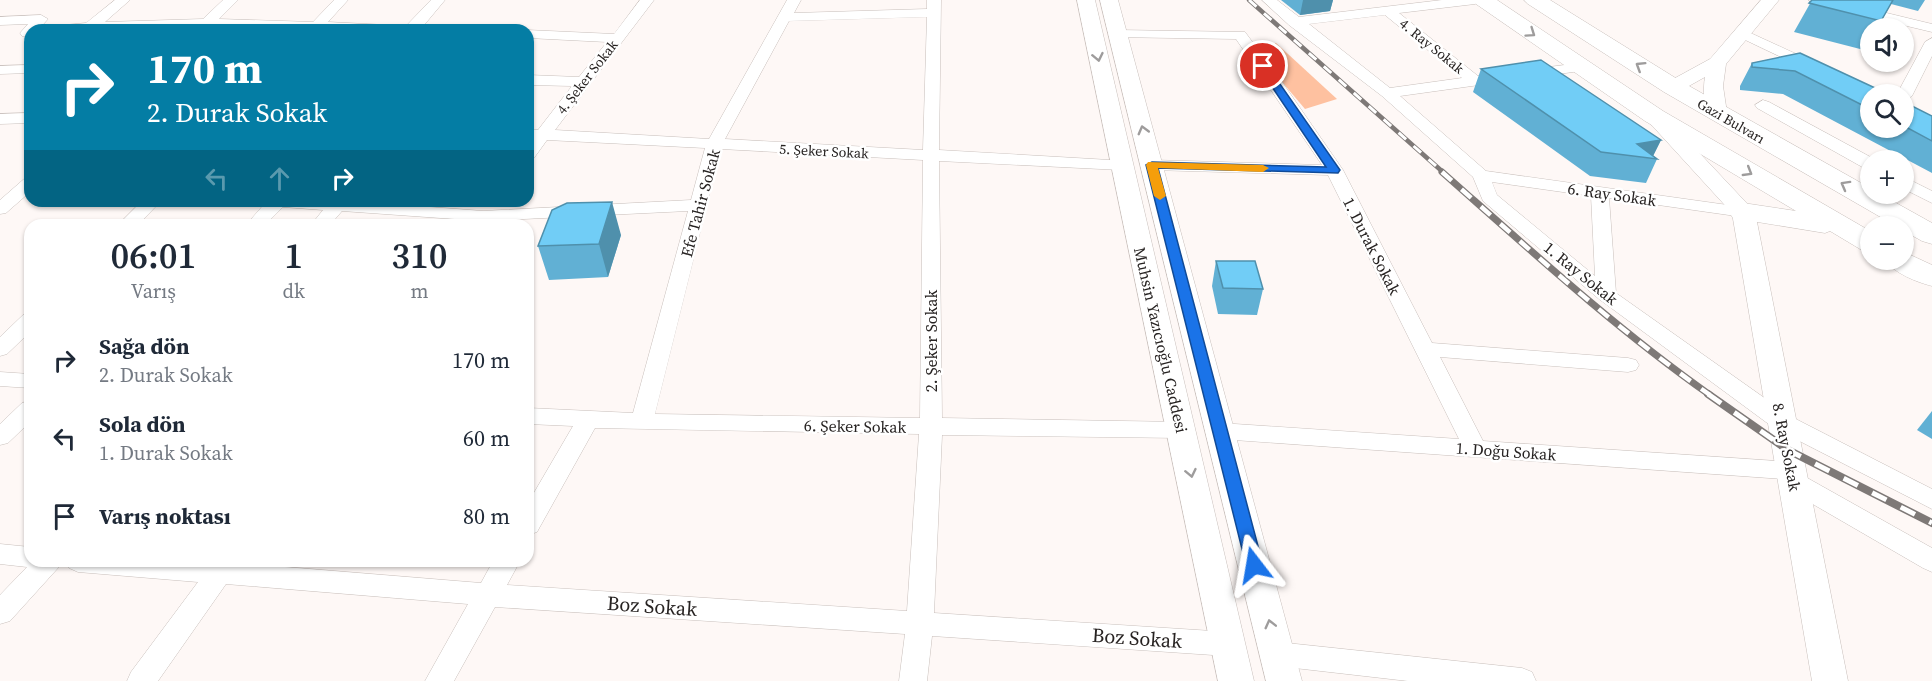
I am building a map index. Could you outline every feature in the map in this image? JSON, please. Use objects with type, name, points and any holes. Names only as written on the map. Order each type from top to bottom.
[{"type":"highway","points":[[1483,0],[1654,116],[1860,238]]},
{"type":"highway","name":"Gazi Bulvarı","points":[[1535,0],[1673,87],[1932,235]]},
{"type":"highway","points":[[1654,116],[1657,99],[1673,87]]},
{"type":"highway","points":[[1692,139],[1713,143],[1731,142],[1735,132],[1717,113]]},
{"type":"highway","points":[[1743,212],[1840,227]]},
{"type":"highway","points":[[1914,267],[1932,277]]},
{"type":"street","points":[[93,24],[123,0]]},
{"type":"street","points":[[208,24],[231,0]]},
{"type":"street","points":[[319,24],[341,0]]},
{"type":"street","points":[[417,24],[438,0]]},
{"type":"street","name":"4. Şeker Sokak","points":[[535,135],[584,82],[647,0]]},
{"type":"street","name":"Efe Tahir Sokak","points":[[642,422],[714,145],[794,0]]},
{"type":"street","name":"Muhsin Yazıcıoğlu Caddesi","points":[[1086,0],[1236,681]]},
{"type":"street","name":"Muhsin Yazıcıoğlu Caddesi","points":[[1109,0],[1284,681]]},
{"type":"street","name":"1. Ray Sokak","points":[[1269,0],[1294,22],[1387,93],[1481,175],[1489,197],[1606,295],[1782,422],[1932,500]]},
{"type":"street","points":[[1350,0],[1367,13]]},
{"type":"street","points":[[1294,22],[1474,0]]},
{"type":"street","points":[[1673,87],[1717,63],[1744,34],[1770,0]]},
{"type":"street","points":[[1816,0],[1932,28]]},
{"type":"street","points":[[785,17],[933,7]]},
{"type":"street","name":"2. Şeker Sokak","points":[[913,681],[920,624],[931,428],[930,157],[933,7]]},
{"type":"street","name":"4. Ray Sokak","points":[[1388,11],[1475,81]]},
{"type":"street","points":[[0,21],[41,19],[36,24]]},
{"type":"street","points":[[9,35],[24,33]]},
{"type":"street","points":[[534,34],[617,38]]},
{"type":"street","name":"1. Durak Sokak","points":[[1117,34],[1240,35],[1275,82],[1334,170],[1476,449]]},
{"type":"street","points":[[1744,34],[1828,75]]},
{"type":"street","points":[[1910,84],[1932,42]]},
{"type":"street","points":[[1717,63],[1713,86],[1717,113]]},
{"type":"street","points":[[1387,93],[1580,67]]},
{"type":"street","points":[[0,70],[24,69]]},
{"type":"street","points":[[534,80],[584,82]]},
{"type":"street","points":[[1764,105],[1860,158]]},
{"type":"street","points":[[1654,116],[1743,212]]},
{"type":"street","points":[[0,118],[24,118]]},
{"type":"street","name":"5. Şeker Sokak","points":[[535,135],[1121,165]]},
{"type":"street","points":[[1152,165],[1334,170]]},
{"type":"street","name":"6. Ray Sokak","points":[[1481,175],[1743,212]]},
{"type":"street","points":[[1914,188],[1932,198]]},
{"type":"street","points":[[0,193],[24,190]]},
{"type":"street","points":[[0,209],[24,191]]},
{"type":"street","points":[[1600,192],[1606,295]]},
{"type":"street","points":[[382,207],[485,214],[699,205]]},
{"type":"street","points":[[133,219],[146,207]]},
{"type":"street","points":[[260,219],[272,207]]},
{"type":"street","points":[[325,219],[335,207]]},
{"type":"street","name":"8. Ray Sokak","points":[[1743,212],[1830,681]]},
{"type":"street","points":[[0,349],[24,326]]},
{"type":"street","points":[[1425,349],[1629,365]]},
{"type":"street","points":[[0,379],[24,381]]},
{"type":"street","points":[[0,437],[24,415]]},
{"type":"street","name":"6. Şeker Sokak","points":[[534,416],[642,422],[1182,430]]},
{"type":"street","points":[[534,514],[588,420]]},
{"type":"street","points":[[1182,430],[1220,431]]},
{"type":"street","name":"1. Doğu Sokak","points":[[1220,431],[1476,449],[1792,477]]},
{"type":"street","points":[[1792,477],[1932,561]]},
{"type":"street","points":[[0,554],[24,556]]},
{"type":"street","points":[[0,613],[43,567]]},
{"type":"street","points":[[141,681],[224,567]]},
{"type":"street","name":"Boz Sokak","points":[[224,567],[488,595],[1228,644]]},
{"type":"street","points":[[439,681],[504,567]]},
{"type":"street","points":[[1277,654],[1522,681]]},
{"type":"shaded area","points":[[1276,43],[1337,99],[1305,109],[1250,44]]},
{"type":"building","points":[[1812,0],[1893,0],[1883,18],[1869,18],[1809,3]]},
{"type":"building","points":[[1800,53],[1867,84],[1860,84],[1860,104],[1795,71],[1752,67],[1752,63]]},
{"type":"building","points":[[1541,60],[1661,140],[1637,144],[1657,159],[1601,152],[1481,69]]},
{"type":"building","points":[[1914,107],[1932,116],[1932,141],[1914,131]]},
{"type":"building","points":[[612,202],[599,244],[538,246],[552,210],[567,203]]},
{"type":"building","points":[[1216,261],[1255,261],[1263,289],[1223,288]]},
{"type":"railway","points":[[1249,0],[1444,173]]},
{"type":"railway","points":[[1442,172],[1606,315],[1710,395]]},
{"type":"railway","points":[[1708,394],[1788,450],[1932,523]]},
{"type":"slow traffic","points":[[1160,196],[1152,165],[1263,168]]},
{"type":"route","points":[[1254,565],[1152,165],[1334,170],[1263,66]]}]
